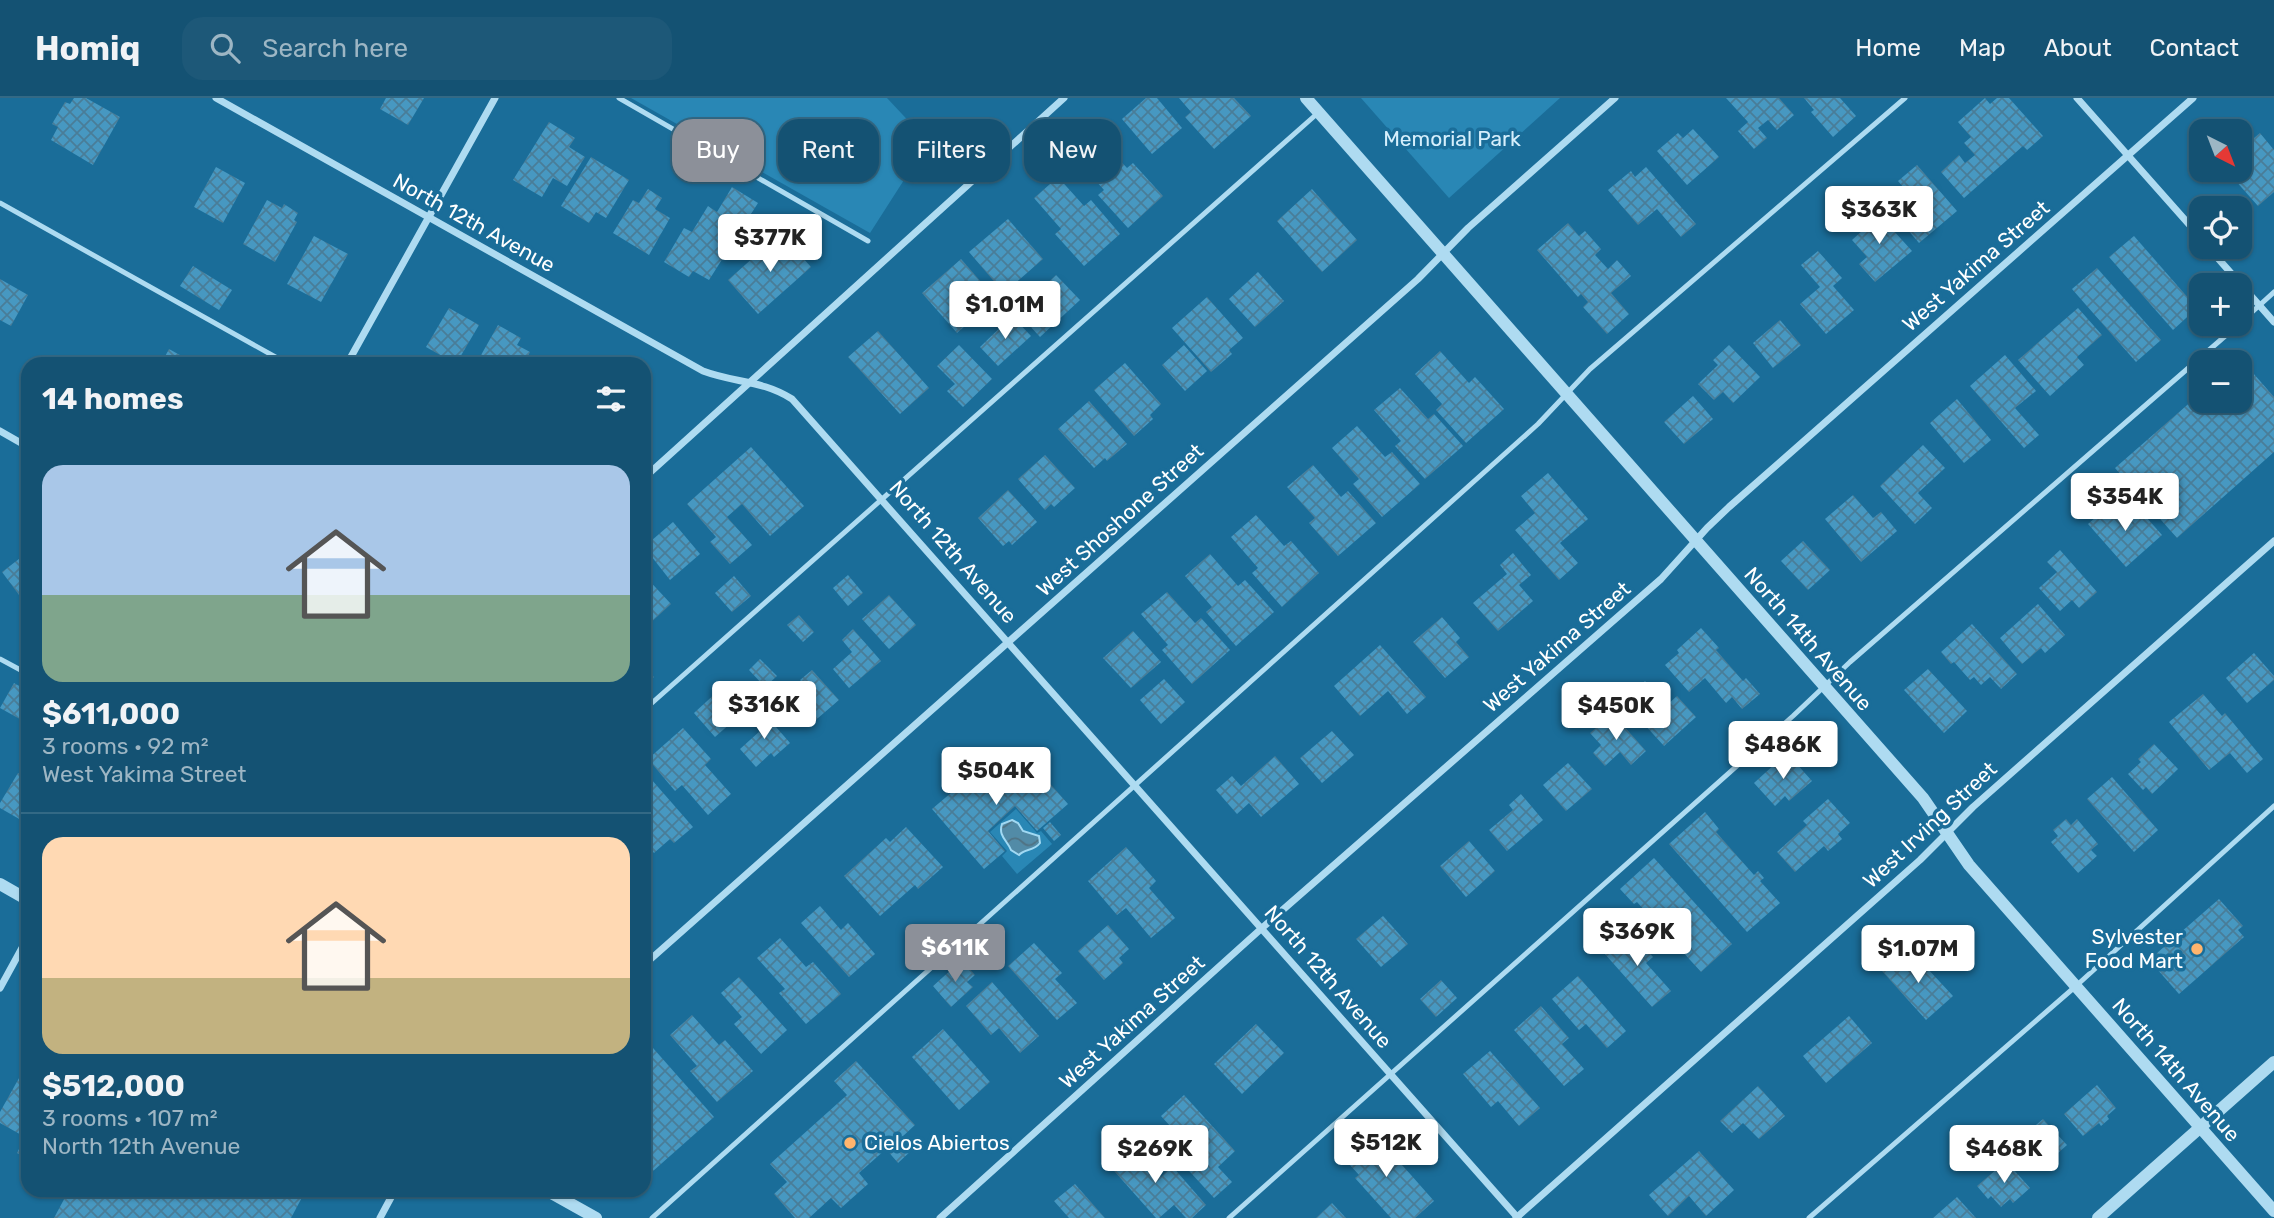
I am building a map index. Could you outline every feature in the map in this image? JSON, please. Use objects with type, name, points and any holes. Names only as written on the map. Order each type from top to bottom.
[{"type":"street","name":"North 12th Avenue","points":[[216,98],[703,371],[720,378],[751,381],[779,390],[792,399],[1517,1218]]},
{"type":"street","points":[[351,357],[495,98]]},
{"type":"street","points":[[651,472],[1064,98]]},
{"type":"street","name":"North 14th Avenue","points":[[1306,98],[1923,798],[1969,865],[2274,1211]]},
{"type":"street","name":"West Shoshone Street","points":[[651,959],[1418,279],[1476,220],[1615,98]]},
{"type":"street","points":[[2077,98],[2189,224]]},
{"type":"street","name":"West Yakima Street","points":[[940,1218],[1262,928],[1661,579],[1729,507],[2193,98]]},
{"type":"street","points":[[2219,259],[2274,321]]},
{"type":"street","points":[[0,431],[21,443]]},
{"type":"street","name":"West Irving Street","points":[[1517,1218],[1920,860],[1982,799],[2274,541]]},
{"type":"street","points":[[0,884],[21,896]]},
{"type":"street","points":[[0,988],[21,950]]},
{"type":"street","points":[[2098,1218],[2274,1062]]},
{"type":"street","points":[[380,1218],[392,1197]]},
{"type":"street","points":[[558,1197],[596,1218]]},
{"type":"lane","points":[[619,98],[868,241]]},
{"type":"lane","points":[[652,1218],[1538,424],[1590,369],[1905,98]]},
{"type":"lane","points":[[651,704],[1319,112]]},
{"type":"lane","points":[[0,203],[275,357]]},
{"type":"lane","points":[[2252,313],[2274,292]]},
{"type":"lane","points":[[1228,1218],[1824,686],[2225,336]]},
{"type":"lane","points":[[0,659],[21,670]]},
{"type":"lane","points":[[1809,1218],[2076,986],[2274,806]]},
{"type":"green space","points":[[631,98],[887,98],[907,119],[893,119],[893,182],[903,182],[870,233],[780,182],[879,182],[879,119],[778,119],[778,181],[764,173],[764,119],[672,119],[672,121]]},
{"type":"green space","name":"Memorial Park","points":[[1361,98],[1560,98],[1449,198]]},
{"type":"green space","points":[[1016,809],[1037,833],[1041,831],[1052,844],[1017,874],[1002,856],[1007,851],[990,832]]},
{"type":"water","points":[[1012,820],[1018,823],[1023,831],[1039,836],[1040,843],[1019,855],[1011,850],[1001,828],[1002,824]]},
{"type":"building","points":[[74,98],[86,98],[120,117],[93,165],[51,140],[58,127],[52,124],[65,102],[70,104]]},
{"type":"building","points":[[386,98],[424,98],[408,125],[380,109]]},
{"type":"building","points":[[1146,98],[1157,98],[1182,128],[1152,154],[1122,119]]},
{"type":"building","points":[[1179,98],[1234,98],[1251,116],[1214,149],[1185,117],[1191,112]]},
{"type":"building","points":[[1726,98],[1779,98],[1794,115],[1777,130],[1768,120],[1758,128],[1767,138],[1754,149],[1738,131],[1748,122]]},
{"type":"building","points":[[1804,98],[1840,98],[1856,116],[1833,137],[1811,112],[1814,110]]},
{"type":"building","points":[[1985,98],[1990,104],[1997,98],[2009,98],[2043,136],[2027,150],[2023,146],[1964,198],[1941,172],[1959,155],[1965,163],[1975,155],[1964,143],[1971,137],[1958,122]]},
{"type":"building","points":[[549,122],[575,138],[569,147],[585,157],[567,186],[553,178],[542,197],[513,180]]},
{"type":"building","points":[[1693,129],[1719,157],[1687,185],[1657,151],[1678,133],[1683,138]]},
{"type":"building","points":[[2260,133],[2274,150],[2274,192],[2258,206],[2252,196],[2237,182],[2252,182],[2252,140]]},
{"type":"building","points":[[591,157],[629,180],[606,218],[596,212],[589,223],[561,206]]},
{"type":"building","points":[[1121,162],[1127,168],[1133,163],[1163,196],[1128,228],[1098,195],[1104,190],[1097,182],[1121,182]]},
{"type":"building","points":[[1917,165],[1957,211],[1919,243],[1900,221],[1908,215],[1892,197],[1903,187],[1898,181]]},
{"type":"building","points":[[216,167],[245,183],[223,223],[194,207]]},
{"type":"building","points":[[1646,167],[1696,224],[1681,237],[1657,209],[1638,225],[1608,190],[1631,171],[1635,177]]},
{"type":"building","points":[[1052,182],[1062,182],[1084,206],[1091,200],[1120,234],[1084,266],[1055,234],[1061,229],[1034,198]]},
{"type":"building","points":[[732,187],[758,203],[709,280],[693,271],[689,277],[664,262],[684,228],[692,232],[708,206],[717,212]]},
{"type":"building","points":[[648,189],[662,198],[655,209],[670,218],[649,255],[613,233],[633,200],[639,203]]},
{"type":"building","points":[[1312,189],[1357,240],[1322,272],[1277,221]]},
{"type":"building","points":[[267,200],[282,208],[284,204],[298,213],[294,220],[297,222],[275,262],[243,244]]},
{"type":"building","points":[[1874,209],[1912,251],[1875,282],[1859,264],[1867,257],[1852,240],[1863,230],[1857,224]]},
{"type":"building","points":[[1008,219],[1043,259],[1004,293],[969,252]]},
{"type":"building","points":[[1568,223],[1579,236],[1585,231],[1601,249],[1595,255],[1608,269],[1617,260],[1631,276],[1611,293],[1629,314],[1607,334],[1583,307],[1588,302],[1581,294],[1578,297],[1537,250]]},
{"type":"building","points":[[781,233],[811,267],[758,314],[728,280]]},
{"type":"building","points":[[314,236],[348,254],[321,302],[287,284]]},
{"type":"building","points":[[2134,236],[2189,299],[2189,315],[2173,330],[2109,257]]},
{"type":"building","points":[[1818,251],[1842,278],[1833,286],[1854,310],[1826,334],[1800,304],[1820,287],[1801,265]]},
{"type":"building","points":[[961,259],[996,299],[957,333],[922,293]]},
{"type":"building","points":[[193,266],[232,290],[219,310],[180,286]]},
{"type":"building","points":[[2097,268],[2161,340],[2136,362],[2072,289]]},
{"type":"building","points":[[1258,272],[1284,301],[1255,327],[1229,299]]},
{"type":"building","points":[[1056,275],[1080,300],[1040,337],[1017,312]]},
{"type":"building","points":[[0,279],[28,295],[11,326],[0,320]]},
{"type":"building","points":[[1207,297],[1243,338],[1229,350],[1232,354],[1211,372],[1172,328]]},
{"type":"building","points":[[449,308],[479,325],[460,357],[444,357],[426,347]]},
{"type":"building","points":[[2078,308],[2102,335],[2077,357],[2084,365],[2050,396],[2018,360]]},
{"type":"building","points":[[1012,316],[1031,336],[998,366],[980,347]]},
{"type":"building","points":[[1780,320],[1801,345],[1773,368],[1753,343]]},
{"type":"building","points":[[498,325],[521,338],[517,345],[530,352],[528,357],[480,357]]},
{"type":"building","points":[[878,331],[929,388],[900,414],[848,357]]},
{"type":"building","points":[[959,345],[992,379],[963,407],[947,391],[955,384],[937,366]]},
{"type":"building","points":[[1184,345],[1207,371],[1185,391],[1162,365]]},
{"type":"building","points":[[1729,345],[1760,377],[1733,403],[1723,392],[1714,400],[1698,384],[1718,365],[1713,360]]},
{"type":"building","points":[[169,349],[183,357],[165,357]]},
{"type":"building","points":[[1440,351],[1469,383],[1475,377],[1504,409],[1466,443],[1436,410],[1442,404],[1415,374]]},
{"type":"building","points":[[2005,355],[2036,391],[2015,408],[2039,435],[2024,448],[1970,386]]},
{"type":"building","points":[[1125,363],[1161,404],[1150,415],[1153,419],[1134,436],[1094,390]]},
{"type":"building","points":[[2252,372],[2274,397],[2274,452],[2177,538],[2115,468],[2189,403],[2189,413],[2252,413]]},
{"type":"building","points":[[1400,388],[1428,419],[1434,414],[1463,446],[1425,479],[1395,446],[1401,441],[1374,410]]},
{"type":"building","points":[[1693,396],[1713,419],[1684,444],[1664,422]]},
{"type":"building","points":[[1957,399],[1991,440],[1964,463],[1930,423]]},
{"type":"building","points":[[1089,401],[1127,444],[1094,468],[1058,429]]},
{"type":"building","points":[[1357,426],[1385,457],[1392,452],[1420,484],[1382,517],[1353,484],[1359,479],[1332,448]]},
{"type":"building","points":[[1923,445],[1945,468],[1918,493],[1932,508],[1915,524],[1880,486]]},
{"type":"building","points":[[751,447],[804,506],[770,536],[742,504],[727,517],[752,545],[730,564],[710,542],[716,537],[687,504]]},
{"type":"building","points":[[1045,455],[1075,488],[1054,507],[1051,504],[1045,510],[1018,479]]},
{"type":"building","points":[[1313,465],[1341,497],[1348,491],[1376,523],[1338,556],[1309,523],[1315,518],[1287,487]]},
{"type":"building","points":[[1548,473],[1588,519],[1560,543],[1578,563],[1559,580],[1515,530],[1535,513],[1521,496]]},
{"type":"building","points":[[1008,490],[1037,522],[1012,545],[1009,541],[1003,546],[978,518]]},
{"type":"building","points":[[1853,495],[1873,518],[1881,512],[1897,531],[1861,562],[1825,519]]},
{"type":"building","points":[[2113,502],[2128,519],[2139,509],[2162,535],[2126,567],[2088,524]]},
{"type":"building","points":[[1256,515],[1284,546],[1291,541],[1319,573],[1282,607],[1252,573],[1258,568],[1231,537]]},
{"type":"building","points":[[673,522],[700,554],[670,580],[651,556],[651,541]]},
{"type":"building","points":[[1803,541],[1830,570],[1808,590],[1781,561]]},
{"type":"building","points":[[2060,550],[2097,592],[2079,608],[2072,600],[2060,611],[2039,588],[2057,572],[2047,562]]},
{"type":"building","points":[[1513,553],[1531,575],[1519,585],[1533,601],[1498,631],[1473,603],[1507,574],[1500,565]]},
{"type":"building","points":[[1210,554],[1238,586],[1245,580],[1274,612],[1236,646],[1206,612],[1212,607],[1185,576]]},
{"type":"building","points":[[21,557],[21,598],[2,572]]},
{"type":"building","points":[[848,575],[863,593],[848,606],[833,588]]},
{"type":"building","points":[[734,576],[751,596],[732,612],[715,593]]},
{"type":"building","points":[[651,583],[671,604],[651,622]]},
{"type":"building","points":[[1167,592],[1195,623],[1201,618],[1230,650],[1192,684],[1162,650],[1168,645],[1141,614]]},
{"type":"building","points":[[889,595],[916,625],[889,649],[862,619]]},
{"type":"building","points":[[2038,604],[2065,635],[2045,653],[2041,648],[2022,664],[2000,638]]},
{"type":"building","points":[[799,615],[814,632],[803,642],[787,625]]},
{"type":"building","points":[[1442,617],[1460,638],[1456,642],[1469,657],[1445,678],[1413,642]]},
{"type":"building","points":[[1972,624],[2017,674],[2001,689],[1990,677],[1981,685],[1974,677],[1970,680],[1941,652]]},
{"type":"building","points":[[1701,628],[1743,681],[1746,678],[1760,694],[1742,709],[1732,697],[1726,703],[1705,678],[1689,692],[1665,665]]},
{"type":"building","points":[[853,629],[881,661],[849,688],[833,669],[852,652],[842,640]]},
{"type":"building","points":[[1133,631],[1161,662],[1131,688],[1103,658]]},
{"type":"building","points":[[1380,645],[1426,697],[1407,714],[1388,691],[1360,716],[1334,686]]},
{"type":"building","points":[[2254,653],[2274,676],[2274,680],[2247,703],[2226,678]]},
{"type":"building","points":[[760,659],[777,676],[765,687],[749,670]]},
{"type":"building","points":[[1928,669],[1967,711],[1944,733],[1904,690]]},
{"type":"building","points":[[812,670],[839,700],[811,724],[799,711],[792,716],[785,709],[808,689],[800,680]]},
{"type":"building","points":[[1164,679],[1185,702],[1161,724],[1140,700]]},
{"type":"building","points":[[1645,681],[1667,705],[1677,696],[1696,717],[1664,746],[1623,701]]},
{"type":"building","points":[[14,683],[21,687],[21,720],[0,708]]},
{"type":"building","points":[[718,691],[740,715],[715,737],[694,713]]},
{"type":"building","points":[[2203,694],[2222,716],[2225,713],[2263,759],[2247,773],[2230,753],[2209,770],[2169,722]]},
{"type":"building","points":[[763,712],[790,743],[774,757],[771,753],[756,767],[740,749],[760,731],[752,722]]},
{"type":"building","points":[[1613,714],[1646,751],[1631,765],[1620,752],[1605,766],[1593,753],[1601,745],[1590,733]]},
{"type":"building","points":[[683,728],[711,759],[705,765],[731,794],[708,815],[682,785],[675,791],[651,763],[651,756]]},
{"type":"building","points":[[1332,731],[1354,755],[1322,783],[1300,758]]},
{"type":"building","points":[[2154,744],[2178,769],[2152,794],[2146,787],[2143,790],[2128,774],[2141,762],[2138,759]]},
{"type":"building","points":[[1007,753],[1036,787],[1046,779],[1068,804],[1037,831],[1015,806],[988,831],[1005,851],[984,869],[932,809],[978,770],[982,775]]},
{"type":"building","points":[[1787,753],[1812,781],[1789,801],[1785,796],[1775,806],[1754,783]]},
{"type":"building","points":[[1275,756],[1299,784],[1261,817],[1249,803],[1237,814],[1216,790],[1232,776],[1241,786]]},
{"type":"building","points":[[1568,763],[1592,789],[1566,811],[1543,785]]},
{"type":"building","points":[[18,773],[21,774],[21,820],[0,808],[0,803]]},
{"type":"building","points":[[2112,777],[2158,830],[2134,852],[2087,799]]},
{"type":"building","points":[[651,779],[693,827],[674,843],[670,839],[654,853],[651,850]]},
{"type":"building","points":[[1521,794],[1543,820],[1507,851],[1489,830],[1513,810],[1509,805]]},
{"type":"building","points":[[1828,799],[1850,823],[1838,834],[1842,839],[1828,851],[1824,846],[1795,872],[1777,852],[1807,825],[1803,821]]},
{"type":"building","points":[[1705,812],[1719,829],[1716,832],[1754,875],[1758,871],[1764,878],[1760,881],[1780,903],[1747,932],[1669,844]]},
{"type":"building","points":[[2066,819],[2071,825],[2077,819],[2098,844],[2091,850],[2097,856],[2078,873],[2051,842],[2058,836],[2053,830]]},
{"type":"building","points":[[1050,822],[1061,835],[1054,841],[1043,828]]},
{"type":"building","points":[[906,827],[943,867],[918,889],[915,885],[880,916],[844,876],[886,838],[890,842]]},
{"type":"building","points":[[1469,841],[1495,871],[1466,897],[1440,866]]},
{"type":"building","points":[[1126,847],[1156,881],[1149,888],[1175,918],[1151,938],[1126,908],[1117,915],[1088,881]]},
{"type":"building","points":[[1654,858],[1732,944],[1701,972],[1681,950],[1678,953],[1673,946],[1675,944],[1637,902],[1634,904],[1620,889]]},
{"type":"building","name":"Sylvester Food Mart","points":[[2219,899],[2243,926],[2238,930],[2244,937],[2179,994],[2149,960]]},
{"type":"building","points":[[820,906],[841,930],[848,923],[875,954],[849,977],[801,923]]},
{"type":"building","points":[[1383,916],[1408,944],[1381,967],[1356,939]]},
{"type":"building","points":[[1108,925],[1129,949],[1119,958],[1123,963],[1104,980],[1078,951]]},
{"type":"building","points":[[1629,930],[1653,957],[1646,963],[1671,991],[1652,1007],[1604,953]]},
{"type":"building","points":[[780,938],[806,967],[813,962],[841,994],[806,1024],[779,993],[785,989],[757,958]]},
{"type":"building","points":[[1034,943],[1062,973],[1055,979],[1077,1003],[1057,1020],[1008,966]]},
{"type":"building","points":[[1902,953],[1908,959],[1914,954],[1953,996],[1926,1020],[1882,971]]},
{"type":"building","points":[[962,960],[975,975],[967,982],[973,987],[951,1007],[933,986]]},
{"type":"building","points":[[1578,976],[1626,1031],[1607,1048],[1586,1024],[1579,1030],[1552,999]]},
{"type":"building","points":[[739,977],[787,1030],[761,1054],[734,1024],[742,1017],[721,993]]},
{"type":"building","points":[[1441,980],[1457,998],[1436,1017],[1420,999]]},
{"type":"building","points":[[992,982],[1039,1036],[1020,1053],[999,1028],[991,1035],[966,1006]]},
{"type":"building","points":[[1541,1006],[1569,1038],[1562,1044],[1584,1069],[1564,1086],[1514,1030]]},
{"type":"building","points":[[692,1015],[719,1045],[725,1040],[753,1071],[717,1102],[690,1071],[697,1066],[670,1035]]},
{"type":"building","points":[[1849,1016],[1872,1043],[1826,1083],[1803,1056]]},
{"type":"building","points":[[1256,1024],[1284,1053],[1242,1094],[1214,1064]]},
{"type":"building","points":[[943,1029],[990,1082],[959,1110],[912,1057]]},
{"type":"building","points":[[653,1048],[714,1117],[651,1173]]},
{"type":"building","points":[[1490,1051],[1540,1108],[1519,1126],[1498,1101],[1491,1107],[1463,1074]]},
{"type":"building","name":"Cielos Abiertos","points":[[856,1061],[915,1125],[902,1137],[913,1149],[898,1163],[886,1149],[859,1173],[868,1184],[841,1208],[831,1198],[809,1218],[795,1218],[774,1194],[787,1182],[770,1164],[847,1095],[834,1081]]},
{"type":"building","points":[[21,1074],[21,1135],[0,1123],[0,1112]]},
{"type":"building","points":[[2097,1085],[2116,1108],[2101,1126],[2099,1123],[2083,1136],[2064,1114]]},
{"type":"building","points":[[1758,1086],[1785,1116],[1759,1139],[1743,1123],[1732,1133],[1720,1121]]},
{"type":"building","points":[[1184,1095],[1235,1151],[1218,1167],[1232,1182],[1214,1198],[1179,1160],[1191,1149],[1161,1116]]},
{"type":"building","points":[[2043,1119],[2067,1145],[2040,1169],[2016,1142]]},
{"type":"building","points":[[1366,1130],[1385,1151],[1388,1149],[1434,1201],[1415,1218],[1391,1218],[1355,1178],[1359,1175],[1340,1154]]},
{"type":"building","points":[[1130,1143],[1161,1177],[1172,1166],[1206,1205],[1192,1218],[1186,1218],[1174,1205],[1156,1218],[1107,1163]]},
{"type":"building","points":[[1699,1151],[1734,1190],[1706,1216],[1689,1196],[1668,1216],[1649,1195]]},
{"type":"building","points":[[2006,1161],[2030,1188],[2013,1203],[2010,1199],[2001,1207],[1991,1196],[1988,1199],[1977,1186]]},
{"type":"building","points":[[1075,1184],[1105,1218],[1069,1218],[1054,1201]]},
{"type":"building","points":[[65,1197],[302,1197],[291,1218],[54,1218]]},
{"type":"building","points":[[1957,1197],[1976,1218],[1933,1218]]},
{"type":"building","points":[[1332,1203],[1346,1218],[1316,1218]]},
{"type":"place","name":"Sylvester Food Mart","points":[[2197,949]]},
{"type":"place","name":"Cielos Abiertos","points":[[850,1143]]}]
